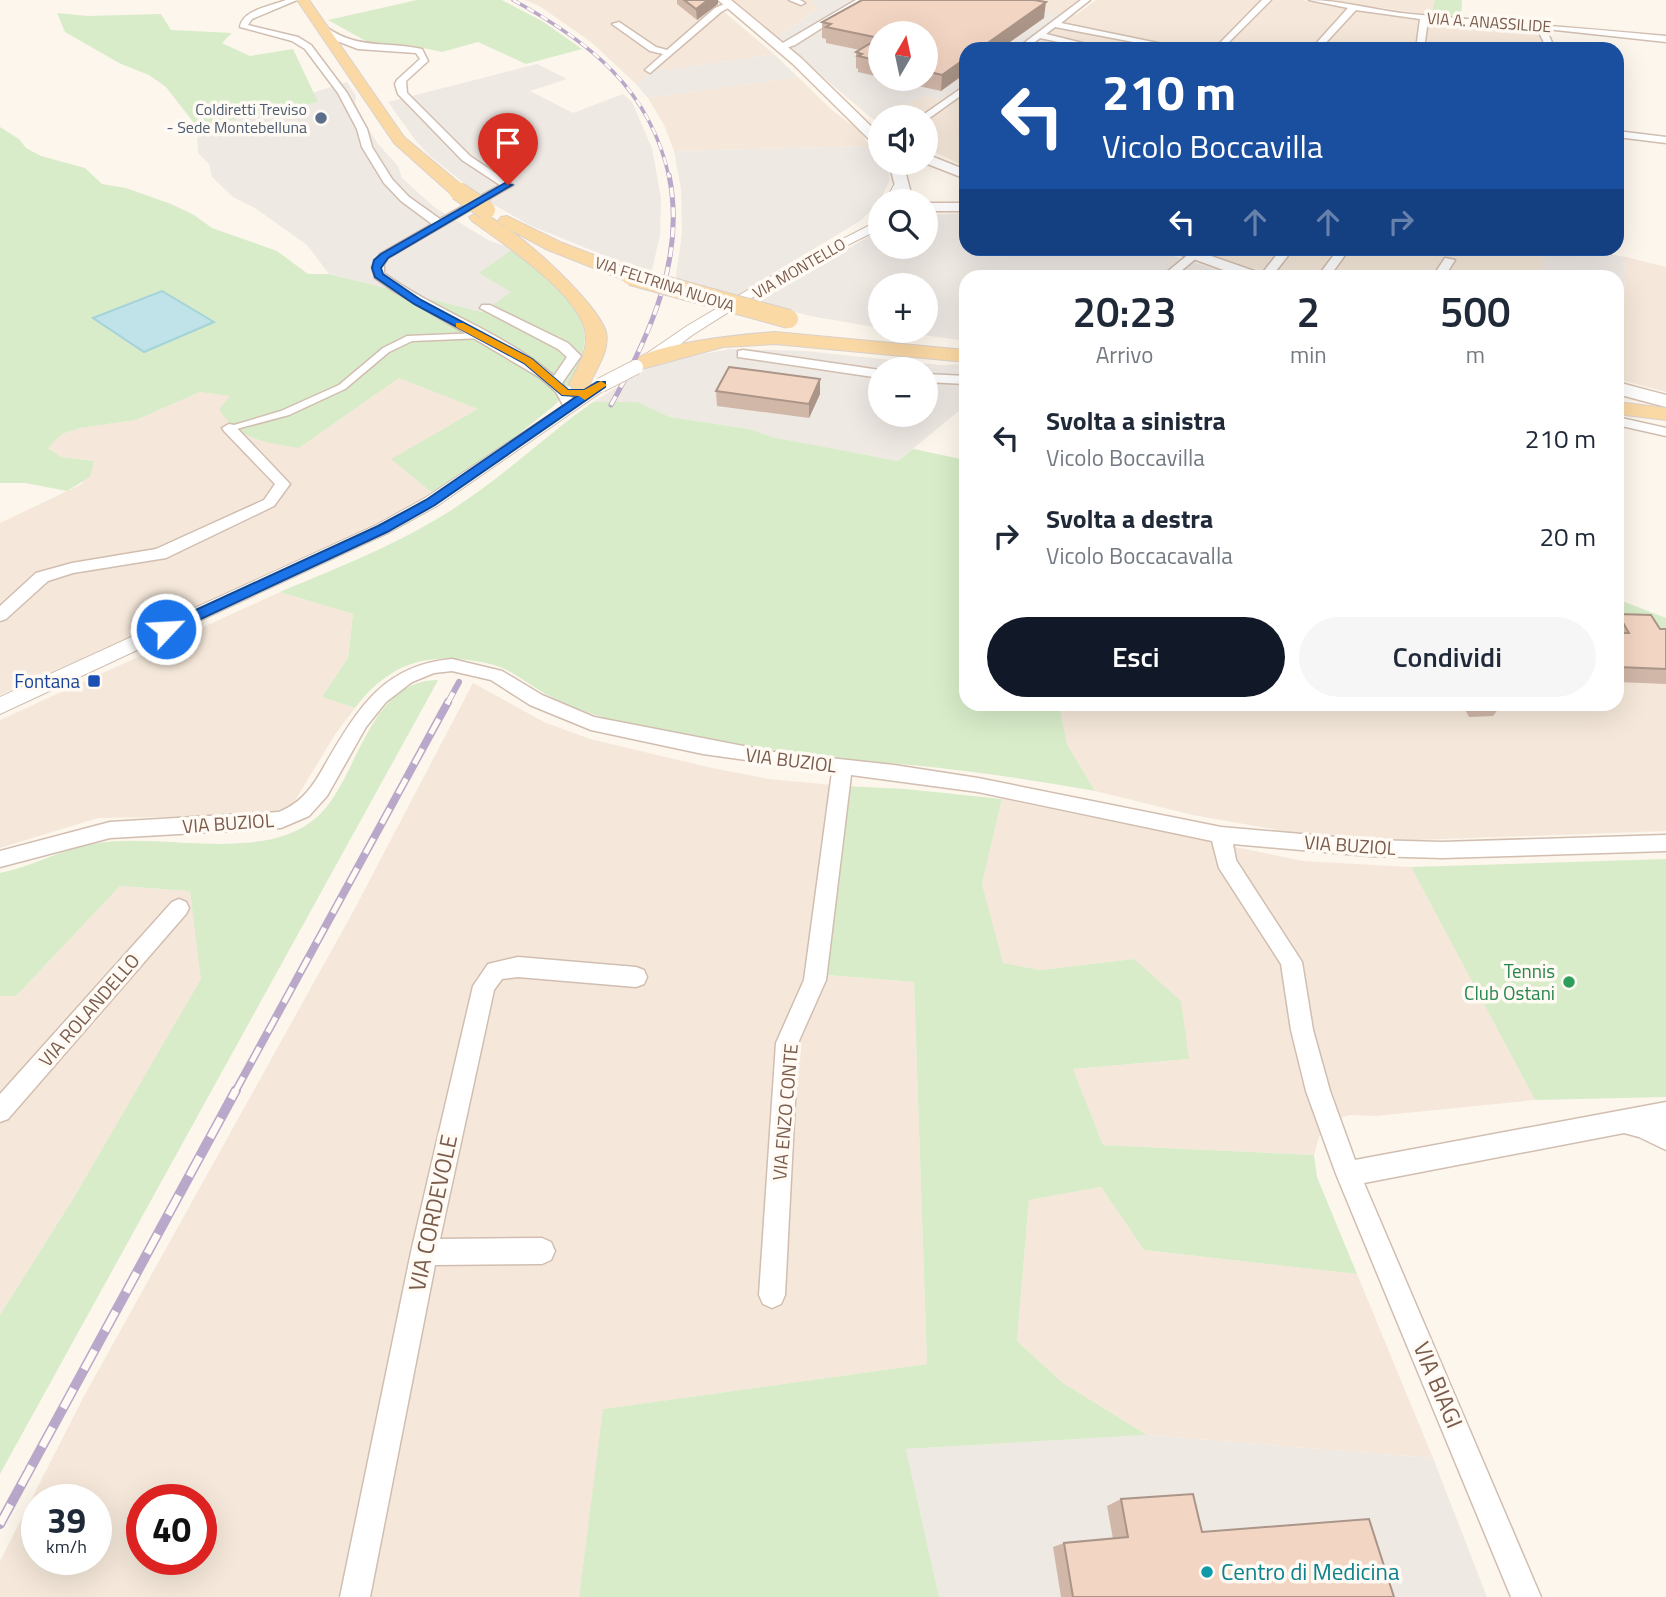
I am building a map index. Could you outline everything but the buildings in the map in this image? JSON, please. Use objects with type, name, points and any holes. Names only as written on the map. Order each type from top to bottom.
[{"type":"main road","points":[[303,0],[399,139],[407,161],[482,214],[554,277],[582,306],[597,332],[596,345],[579,384],[591,390]]},
{"type":"main road","points":[[727,2],[780,47],[868,130]]},
{"type":"main road","points":[[842,105],[868,121]]},
{"type":"main road","points":[[938,161],[959,171]]},
{"type":"main road","points":[[900,175],[901,189]]},
{"type":"main road","points":[[938,208],[959,207]]},
{"type":"main road","name":"VIA FELTRINA NUOVA","points":[[482,214],[631,276],[846,333],[959,352]]},
{"type":"main road","points":[[1201,256],[1238,270]]},
{"type":"main road","points":[[699,325],[702,331],[737,344]]},
{"type":"main road","points":[[639,365],[665,355],[775,338],[959,352]]},
{"type":"main road","points":[[1624,390],[1666,401]]},
{"type":"main road","points":[[1624,409],[1666,414]]},
{"type":"street","points":[[293,0],[245,20],[244,27],[295,39],[308,47],[342,93],[362,129],[367,147],[388,181],[405,199],[440,224]]},
{"type":"street","points":[[780,47],[792,43],[862,0]]},
{"type":"street","points":[[1030,42],[1086,0]]},
{"type":"street","points":[[1224,42],[1267,0]]},
{"type":"street","name":"VIA A. ANASSILIDE","points":[[1313,0],[1424,18],[1666,39]]},
{"type":"street","points":[[650,70],[727,2]]},
{"type":"street","points":[[1321,42],[1353,8]]},
{"type":"street","points":[[265,12],[296,11],[313,15]]},
{"type":"street","points":[[1421,42],[1424,18]]},
{"type":"street","points":[[616,24],[653,49],[669,53]]},
{"type":"street","points":[[1053,24],[1147,42]]},
{"type":"street","points":[[1540,26],[1548,42]]},
{"type":"street","points":[[323,29],[337,41],[354,47],[419,51],[425,59],[400,84],[408,102],[466,158],[508,185],[384,256],[376,268],[379,275],[417,302],[528,361],[562,398]]},
{"type":"street","points":[[1038,36],[1068,42]]},
{"type":"street","points":[[350,69],[361,59],[395,48]]},
{"type":"street","points":[[938,108],[959,93]]},
{"type":"street","points":[[945,103],[958,107]]},
{"type":"street","points":[[1624,135],[1666,140]]},
{"type":"street","points":[[898,189],[901,183]]},
{"type":"street","name":"VIA MONTELLO","points":[[852,237],[868,224]]},
{"type":"street","name":"VIA MONTELLO","points":[[0,706],[382,529],[431,502],[562,398],[591,390],[639,365],[699,325],[868,230]]},
{"type":"street","points":[[1175,270],[1190,256]]},
{"type":"street","points":[[1270,270],[1282,256]]},
{"type":"street","points":[[1442,270],[1449,260]]},
{"type":"street","points":[[486,309],[563,346],[574,356],[562,398]]},
{"type":"street","points":[[0,615],[42,577],[72,568],[160,554],[269,503],[283,484],[229,428],[285,413],[342,387],[386,350],[410,338],[480,336]]},
{"type":"street","points":[[737,344],[868,371]]},
{"type":"street","points":[[938,379],[959,380]]},
{"type":"street","points":[[1624,423],[1666,432]]},
{"type":"street","name":"VIA BUZIOL","points":[[0,859],[110,830],[281,820],[302,811],[320,791],[360,722],[380,697],[407,678],[431,667],[452,664],[496,676],[536,700],[591,723],[703,747],[978,785],[1221,835],[1370,848],[1666,843]]},
{"type":"street","name":"VIA ENZO CONTE","points":[[772,1295],[787,1043],[815,980],[842,766]]},
{"type":"street","name":"VIA BIAGI","points":[[1221,835],[1226,862],[1291,962],[1302,1030],[1318,1091],[1348,1174],[1526,1597]]},
{"type":"street","name":"VIA ROLANDELLO","points":[[0,1111],[178,908]]},
{"type":"street","name":"VIA CORDEVOLE","points":[[355,1597],[424,1252],[484,986],[496,971],[518,967],[636,977]]},
{"type":"street","points":[[1348,1174],[1618,1120],[1666,1113]]},
{"type":"street","points":[[1618,1120],[1643,1126],[1666,1138]]},
{"type":"street","points":[[424,1252],[542,1251]]},
{"type":"shaded area","points":[[525,0],[710,0],[774,54],[673,69],[656,69],[636,84],[591,42],[541,7]]},
{"type":"shaded area","points":[[728,0],[816,0],[812,2],[820,7],[776,37]]},
{"type":"shaded area","points":[[816,0],[977,0],[1061,15],[1024,42],[959,42],[959,89],[943,100],[925,96],[901,105],[868,105],[868,115],[776,37],[819,8],[811,3]]},
{"type":"shaded area","points":[[977,0],[1083,0],[1066,13],[1076,15],[1096,0],[1301,0],[1408,19],[1545,30],[1548,42],[1024,42],[1060,16]]},
{"type":"shaded area","points":[[1327,0],[1435,0],[1431,15]]},
{"type":"shaded area","points":[[774,54],[798,77],[648,98],[636,84],[656,69],[673,69]]},
{"type":"shaded area","points":[[537,64],[567,79],[530,91],[573,113],[623,94],[632,102],[652,148],[661,198],[660,235],[651,274],[529,225],[484,199],[430,156],[388,102]]},
{"type":"shaded area","points":[[798,77],[833,111],[858,129],[868,146],[674,151],[664,125],[648,98]]},
{"type":"shaded area","points":[[347,82],[356,96],[355,103],[367,126],[378,144],[398,166],[402,178],[434,207],[488,240],[513,249],[512,292],[482,312],[329,274],[307,245],[255,208],[233,197],[212,177],[209,164],[198,153],[197,127],[317,102],[312,93]]},
{"type":"shaded area","points":[[959,89],[959,164],[938,154],[938,105],[901,105],[925,96],[943,100]]},
{"type":"shaded area","points":[[868,146],[868,175],[889,175],[890,180],[886,189],[868,189],[868,213],[860,221],[730,299],[675,283],[682,233],[681,189],[674,151]]},
{"type":"shaded area","points":[[959,213],[959,256],[1174,256],[1217,270],[959,270],[959,340],[938,337],[938,273],[868,273],[868,326],[810,316],[757,302],[868,237],[868,259],[938,259],[938,214]]},
{"type":"shaded area","points":[[1212,256],[1545,256],[1542,270],[1258,270]]},
{"type":"shaded area","points":[[1545,256],[1626,257],[1624,296],[1624,270],[1542,270]]},
{"type":"shaded area","points":[[1626,257],[1666,267],[1666,392],[1624,381]]},
{"type":"shaded area","points":[[730,349],[805,351],[868,358],[868,427],[938,427],[938,365],[959,364],[959,411],[898,461],[771,437],[749,429],[670,417],[638,402],[593,402],[658,362]]},
{"type":"shaded area","points":[[399,378],[479,409],[392,459],[436,496],[366,534],[0,695],[0,523],[82,484],[94,461],[61,457],[47,447],[62,434],[80,428],[136,420],[200,392],[231,396],[299,448]]},
{"type":"shaded area","points":[[280,592],[353,614],[348,658],[322,697],[355,708],[336,733],[293,804],[275,813],[254,816],[98,818],[0,848],[0,720]]},
{"type":"shaded area","points":[[1624,626],[1666,640],[1666,831],[1390,841],[1300,834],[1193,815],[1095,791],[1067,744],[1060,711],[1624,711]]},
{"type":"shaded area","points":[[473,683],[544,722],[590,739],[769,779],[844,786],[827,975],[914,982],[927,1364],[604,1409],[579,1597],[0,1597],[0,1561],[21,1520],[21,1575],[112,1575],[112,1484],[39,1484],[84,1396],[354,910]]},
{"type":"shaded area","points":[[1002,799],[1303,861],[1411,867],[1535,1100],[1376,1116],[1350,1115],[1340,1118],[1325,1129],[1319,1137],[1314,1155],[1103,1145],[1073,1069],[1189,1059],[1134,959],[1040,970],[1002,963],[982,884]]},
{"type":"shaded area","points":[[120,886],[190,891],[202,979],[76,1194],[0,1315],[0,996],[16,996]]},
{"type":"shaded area","points":[[1101,1187],[1144,1250],[1357,1274],[1433,1458],[1147,1435],[1063,1383],[1017,1341],[1029,1200]]},
{"type":"shaded area","points":[[1147,1435],[1433,1458],[1487,1597],[939,1597],[906,1449]]},
{"type":"green space","points":[[417,0],[502,0],[542,21],[582,49],[526,64],[478,42],[442,52],[409,45],[371,44],[328,20]]},
{"type":"green space","points":[[1435,0],[1462,0],[1461,18],[1431,15]]},
{"type":"green space","points":[[57,13],[88,16],[161,14],[171,30],[232,33],[222,43],[250,56],[293,49],[318,102],[197,127],[166,87],[149,75],[119,63],[65,32]]},
{"type":"green space","points":[[0,127],[19,139],[26,148],[41,156],[85,168],[102,184],[126,188],[171,204],[194,215],[212,228],[277,251],[308,274],[329,274],[482,312],[511,292],[479,273],[513,249],[553,273],[583,319],[585,338],[582,357],[568,388],[556,404],[483,463],[436,496],[391,459],[478,409],[399,378],[299,448],[264,442],[243,433],[226,419],[219,409],[230,396],[200,392],[136,420],[80,428],[62,434],[48,448],[61,457],[94,461],[90,477],[67,491],[25,483],[0,483]]},
{"type":"green space","points":[[593,402],[638,402],[670,417],[749,429],[772,437],[898,461],[913,449],[959,459],[959,711],[1060,711],[1067,744],[1095,791],[957,770],[768,753],[681,737],[581,710],[548,695],[507,670],[474,661],[447,659],[413,663],[381,681],[355,708],[322,697],[348,658],[353,614],[280,592],[368,554],[432,522],[489,484]]},
{"type":"green space","points":[[1624,602],[1666,618],[1666,640],[1624,626]]},
{"type":"green space","points":[[438,680],[0,1474],[0,1315],[76,1194],[201,979],[190,891],[120,886],[16,996],[0,996],[0,873],[92,844],[118,841],[238,843],[267,840],[293,832],[316,818],[330,802],[379,714],[395,696],[414,684]]},
{"type":"green space","points":[[844,786],[1002,799],[982,884],[1003,963],[1040,970],[1134,959],[1181,1001],[1189,1059],[1073,1069],[1103,1145],[1314,1155],[1317,1177],[1357,1274],[1144,1250],[1101,1187],[1029,1200],[1017,1341],[1063,1383],[1147,1435],[906,1449],[939,1597],[579,1597],[603,1409],[927,1364],[914,982],[827,975]]},
{"type":"green space","name":"Tennis Club Ostani","points":[[1666,859],[1666,1097],[1535,1100],[1411,867]]},
{"type":"water","points":[[162,291],[214,322],[144,352],[93,318]]},
{"type":"railway","points":[[513,0],[566,32],[612,70],[647,118],[660,146],[669,177]]},
{"type":"railway","points":[[611,405],[639,351],[661,294],[673,236],[669,175]]},
{"type":"railway","points":[[447,704],[459,682]]},
{"type":"railway","points":[[235,1092],[448,702]]},
{"type":"railway","points":[[0,1524],[236,1090]]},
{"type":"slow traffic","points":[[459,325],[528,361],[566,393],[586,393],[601,385],[585,396]]},
{"type":"place","name":"Coldiretti Treviso - Sede Montebelluna","points":[[321,118]]},
{"type":"place","name":"Fontana","points":[[94,681]]},
{"type":"place","name":"Tennis Club Ostani","points":[[1569,982]]},
{"type":"place","name":"Centro di Medicina","points":[[1207,1572]]},
{"type":"route","points":[[166,629],[382,529],[431,502],[601,385],[586,393],[566,393],[528,361],[417,302],[379,275],[376,268],[384,256],[508,185]]}]
